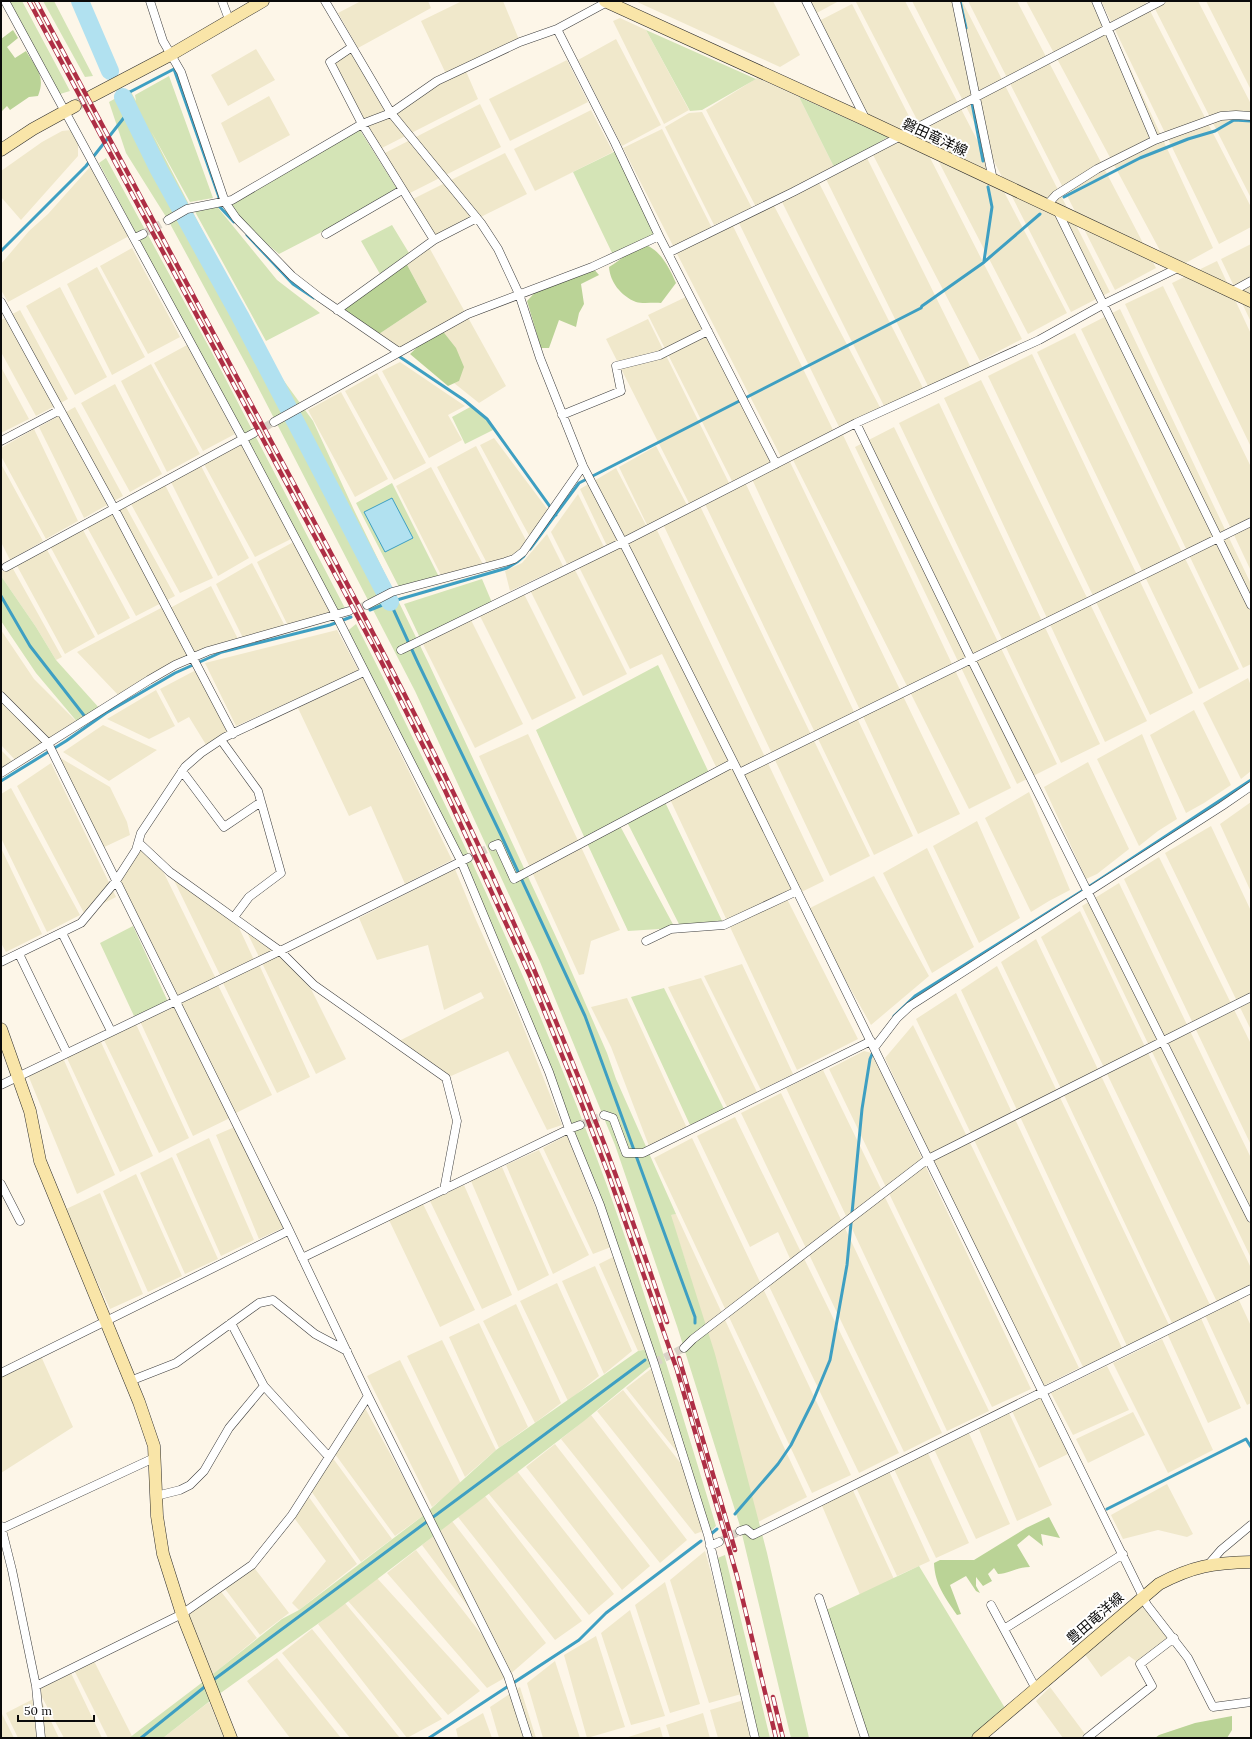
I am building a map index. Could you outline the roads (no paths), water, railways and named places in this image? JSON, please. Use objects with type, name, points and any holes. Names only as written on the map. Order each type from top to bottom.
[{"type":"main road","points":[[92,96],[230,22],[263,1]]},
{"type":"main road","name":"磐田竜洋線","points":[[607,1],[866,120],[1251,301]]},
{"type":"main road","points":[[1,150],[33,129],[70,108]]},
{"type":"main road","points":[[1,1029],[30,1111],[40,1161],[106,1321],[154,1446],[157,1516],[162,1554],[182,1614],[231,1738]]},
{"type":"main road","name":"豊田竜洋線","points":[[980,1738],[1159,1584],[1179,1574],[1208,1564],[1250,1563]]},
{"type":"street","points":[[5,1],[70,108],[135,238],[243,438],[336,615],[364,672],[465,859],[549,1072],[569,1129],[600,1205],[644,1334],[710,1546],[755,1738]]},
{"type":"street","points":[[150,1],[163,41],[172,54],[181,72],[225,202],[236,218],[292,276],[337,310],[399,352]]},
{"type":"street","points":[[222,1],[230,22]]},
{"type":"street","points":[[325,1],[391,113],[477,218],[498,249],[519,294],[540,358],[583,466],[623,542],[739,773],[1147,1604],[1188,1658],[1213,1707],[1251,1702]]},
{"type":"street","points":[[168,220],[187,209],[232,200],[362,124],[391,113],[437,81],[520,42],[557,29],[607,1]]},
{"type":"street","points":[[806,1],[866,120]]},
{"type":"street","points":[[956,1],[993,180]]},
{"type":"street","points":[[1096,1],[1155,140]]},
{"type":"street","points":[[668,252],[793,192],[898,136],[1161,1]]},
{"type":"street","points":[[557,29],[618,150],[659,236],[776,464]]},
{"type":"street","points":[[352,47],[330,62],[362,124],[434,240]]},
{"type":"street","points":[[1251,116],[1221,116],[1155,140],[1097,169],[1056,195],[1052,208],[1104,304],[1251,605]]},
{"type":"street","points":[[326,234],[402,190]]},
{"type":"street","points":[[337,310],[434,240],[477,218]]},
{"type":"street","points":[[135,238],[143,234]]},
{"type":"street","points":[[274,422],[468,314],[592,268],[659,236]]},
{"type":"street","points":[[402,650],[623,542],[856,423],[1039,340],[1104,304],[1180,267]]},
{"type":"street","points":[[1231,292],[1251,281]]},
{"type":"street","points":[[1,302],[114,508],[233,734]]},
{"type":"street","points":[[562,415],[621,391],[616,366],[660,355],[708,331]]},
{"type":"street","points":[[1,441],[60,410]]},
{"type":"street","points":[[856,423],[1087,892],[1251,1218]]},
{"type":"street","points":[[6,567],[254,433]]},
{"type":"street","points":[[367,605],[392,592],[514,559],[523,552],[583,466]]},
{"type":"street","points":[[739,773],[1251,522]]},
{"type":"street","points":[[1,773],[149,680],[192,657],[208,651],[349,611]]},
{"type":"street","points":[[1,962],[81,923],[116,881],[139,843],[141,833],[182,771],[201,752],[233,734],[364,672]]},
{"type":"street","points":[[1,696],[48,743],[302,1258],[368,1396],[508,1676],[528,1738]]},
{"type":"street","points":[[221,740],[258,791],[281,873],[249,898],[234,917]]},
{"type":"street","points":[[493,846],[498,844],[514,879],[733,763]]},
{"type":"street","points":[[182,771],[224,827],[261,802]]},
{"type":"street","points":[[604,1115],[613,1118],[626,1153],[643,1153],[872,1045],[910,1006],[1251,786]]},
{"type":"street","points":[[139,843],[170,872],[280,951],[314,985],[446,1078],[457,1121],[444,1190]]},
{"type":"street","points":[[1,1084],[280,951],[465,859]]},
{"type":"street","points":[[646,941],[671,929],[724,925],[797,891]]},
{"type":"street","points":[[62,932],[111,1031]]},
{"type":"street","points":[[19,954],[67,1052]]},
{"type":"street","points":[[684,1348],[693,1339],[928,1159],[1251,997]]},
{"type":"street","points":[[302,1258],[580,1125]]},
{"type":"street","points":[[1,1184],[20,1221]]},
{"type":"street","points":[[1,1373],[288,1231]]},
{"type":"street","points":[[740,1531],[746,1529],[753,1535],[1251,1289]]},
{"type":"street","points":[[130,1381],[176,1363],[259,1303],[273,1300],[315,1334],[347,1351]]},
{"type":"street","points":[[231,1323],[264,1386],[329,1457]]},
{"type":"street","points":[[156,1496],[180,1490],[190,1485],[204,1471],[229,1428],[264,1386]]},
{"type":"street","points":[[36,1686],[182,1614],[252,1565],[292,1515],[368,1396]]},
{"type":"street","points":[[42,1738],[36,1686],[12,1570],[1,1528],[154,1458]]},
{"type":"street","points":[[1208,1564],[1221,1550],[1251,1524]]},
{"type":"street","points":[[710,1546],[719,1542]]},
{"type":"street","points":[[1004,1629],[1123,1554]]},
{"type":"street","points":[[819,1598],[865,1738]]},
{"type":"street","points":[[991,1605],[1036,1689]]},
{"type":"street","points":[[1091,1736],[1152,1686],[1140,1664],[1174,1638]]},
{"type":"water","points":[[392,498],[413,538],[385,552],[364,512]]},
{"type":"waterway","points":[[80,1],[110,71]]},
{"type":"waterway","points":[[960,1],[966,28]]},
{"type":"waterway","points":[[1,251],[86,166],[130,110],[126,94],[174,69],[219,197],[219,206],[234,222]]},
{"type":"waterway","points":[[123,97],[159,170],[240,316],[390,602]]},
{"type":"waterway","points":[[973,100],[972,103],[983,161]]},
{"type":"waterway","points":[[1064,197],[1140,158],[1188,139],[1215,131],[1234,120],[1251,121]]},
{"type":"waterway","points":[[984,261],[992,207],[988,187]]},
{"type":"waterway","points":[[530,549],[579,483],[921,308],[983,263],[1040,214]]},
{"type":"waterway","points":[[247,235],[293,284],[314,298]]},
{"type":"waterway","points":[[397,355],[464,400],[487,419],[556,515]]},
{"type":"waterway","points":[[370,610],[390,602],[507,568],[524,556]]},
{"type":"waterway","points":[[1,596],[30,646],[86,718]]},
{"type":"waterway","points":[[390,602],[585,1016],[695,1317],[695,1323]]},
{"type":"waterway","points":[[1,781],[66,741],[106,713],[175,673],[222,652],[330,625],[351,617]]},
{"type":"waterway","points":[[894,1016],[915,996],[1090,886],[1251,780]]},
{"type":"waterway","points":[[735,1514],[778,1464],[791,1445],[813,1401],[830,1360],[847,1265],[862,1109],[870,1059],[873,1052]]},
{"type":"waterway","points":[[212,1681],[645,1360]]},
{"type":"waterway","points":[[1107,1509],[1246,1439],[1251,1447]]},
{"type":"waterway","points":[[711,1534],[717,1529]]},
{"type":"waterway","points":[[429,1738],[579,1640],[606,1613],[701,1541]]},
{"type":"waterway","points":[[141,1738],[207,1685]]},
{"type":"tunnel","points":[[75,106],[92,96]]},
{"type":"tunnel","points":[[143,234],[168,220]]},
{"type":"tunnel","points":[[254,433],[274,422]]},
{"type":"tunnel","points":[[349,611],[367,605]]},
{"type":"tunnel","points":[[468,858],[493,846]]},
{"type":"tunnel","points":[[580,1125],[604,1115]]},
{"type":"tunnel","points":[[654,1363],[684,1348]]},
{"type":"tunnel","points":[[719,1542],[740,1531]]},
{"type":"railway","points":[[29,1],[378,655],[443,786],[530,976],[609,1176],[677,1370],[737,1576],[776,1738]]},
{"type":"railway","points":[[36,1],[339,568],[398,681],[482,852],[573,1062],[631,1217],[667,1322]]},
{"type":"railway","points":[[679,1358],[735,1550]]},
{"type":"railway","points":[[773,1697],[783,1738]]}]
